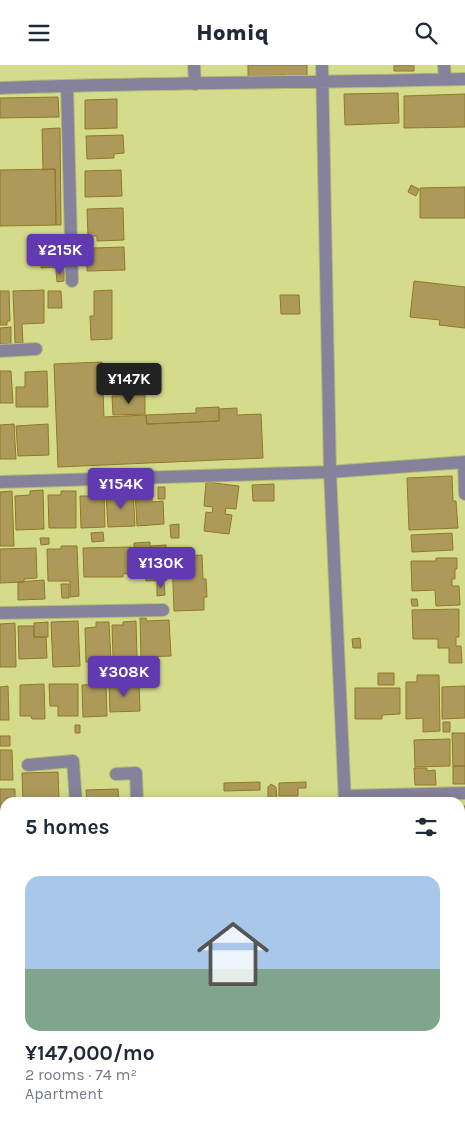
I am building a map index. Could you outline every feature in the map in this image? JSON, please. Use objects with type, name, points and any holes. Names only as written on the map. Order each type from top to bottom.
[{"type":"street","points":[[194,65],[195,84]]},
{"type":"street","points":[[322,65],[330,472],[345,797]]},
{"type":"street","points":[[444,65],[445,79]]},
{"type":"street","points":[[0,88],[465,79]]},
{"type":"street","points":[[66,86],[72,281]]},
{"type":"street","points":[[0,351],[36,349]]},
{"type":"street","points":[[0,482],[330,472],[465,462],[465,494]]},
{"type":"street","points":[[0,613],[163,610]]},
{"type":"street","points":[[28,765],[73,761],[76,797]]},
{"type":"street","points":[[116,774],[136,773],[138,797]]},
{"type":"street","points":[[385,797],[465,793]]},
{"type":"street","points":[[186,1133],[214,1133]]},
{"type":"building","points":[[248,65],[307,65],[307,77],[285,78],[285,75],[248,76]]},
{"type":"building","points":[[394,65],[414,65],[414,71],[394,71]]},
{"type":"building","points":[[398,93],[399,123],[345,125],[344,94]]},
{"type":"building","points":[[465,94],[465,127],[404,128],[404,96]]},
{"type":"building","points":[[58,97],[59,117],[0,118],[0,98]]},
{"type":"building","points":[[117,99],[117,128],[85,129],[85,100]]},
{"type":"building","points":[[60,128],[61,225],[56,225],[55,169],[43,170],[42,129]]},
{"type":"building","points":[[123,135],[124,153],[114,154],[114,158],[87,159],[86,136]]},
{"type":"building","points":[[55,169],[56,225],[0,226],[0,170]]},
{"type":"building","points":[[121,170],[122,196],[85,197],[85,171]]},
{"type":"building","points":[[411,185],[419,189],[416,196],[408,192]]},
{"type":"building","points":[[465,187],[465,218],[420,218],[420,188]]},
{"type":"building","points":[[123,208],[124,240],[97,241],[97,236],[88,236],[87,209]]},
{"type":"building","points":[[90,241],[90,247],[80,247],[80,242]]},
{"type":"building","points":[[124,247],[125,270],[87,271],[87,257],[94,256],[94,248]]},
{"type":"building","points":[[53,248],[60,248],[61,255],[54,256]]},
{"type":"building","points":[[58,259],[58,267],[41,268],[41,260]]},
{"type":"building","points":[[56,270],[64,270],[64,281],[57,282]]},
{"type":"building","points":[[414,281],[465,287],[465,328],[439,325],[440,320],[410,317]]},
{"type":"building","points":[[44,290],[44,323],[22,324],[23,343],[15,343],[13,291]]},
{"type":"building","points":[[112,290],[112,339],[91,340],[90,316],[94,316],[94,291]]},
{"type":"building","points":[[0,291],[9,291],[10,321],[7,321],[7,325],[0,325]]},
{"type":"building","points":[[48,291],[61,291],[62,308],[48,308]]},
{"type":"building","points":[[280,295],[299,295],[300,314],[281,314]]},
{"type":"building","points":[[11,327],[11,344],[0,344],[0,328]]},
{"type":"building","points":[[102,362],[104,417],[146,415],[147,424],[219,421],[219,409],[237,408],[237,415],[261,414],[263,458],[58,467],[54,364]]},
{"type":"building","points":[[0,371],[11,371],[13,403],[0,403]]},
{"type":"building","points":[[47,371],[48,407],[16,407],[16,387],[25,387],[25,372]]},
{"type":"building","points":[[145,395],[145,414],[113,415],[112,396]]},
{"type":"building","points":[[219,407],[219,421],[147,424],[146,415],[196,413],[196,408]]},
{"type":"building","points":[[14,424],[16,459],[0,459],[0,425]]},
{"type":"building","points":[[48,424],[49,455],[18,456],[16,426]]},
{"type":"building","points":[[452,476],[453,501],[456,501],[458,528],[409,530],[407,478]]},
{"type":"building","points":[[206,482],[239,486],[236,509],[226,508],[225,514],[232,515],[229,534],[204,531],[206,512],[212,513],[213,507],[204,506]]},
{"type":"building","points":[[274,484],[274,501],[253,501],[252,485]]},
{"type":"building","points":[[158,487],[165,487],[165,499],[158,499]]},
{"type":"building","points":[[152,489],[152,502],[163,501],[164,524],[137,526],[135,490]]},
{"type":"building","points":[[43,490],[44,529],[16,530],[15,496],[30,495],[30,491]]},
{"type":"building","points":[[133,490],[135,526],[108,527],[106,495],[120,495],[120,491]]},
{"type":"building","points":[[12,491],[14,546],[0,546],[0,492]]},
{"type":"building","points":[[61,491],[76,491],[76,528],[49,528],[48,495],[61,495]]},
{"type":"building","points":[[91,492],[104,492],[105,527],[81,528],[80,496],[91,496]]},
{"type":"building","points":[[179,524],[179,538],[171,538],[170,525]]},
{"type":"building","points":[[103,532],[104,541],[92,542],[91,533]]},
{"type":"building","points":[[452,533],[453,550],[412,552],[411,535]]},
{"type":"building","points":[[40,538],[49,538],[49,544],[41,545]]},
{"type":"building","points":[[150,542],[150,546],[166,545],[167,580],[146,581],[146,575],[135,576],[134,543]]},
{"type":"building","points":[[61,546],[77,546],[79,596],[70,597],[70,581],[48,581],[47,549],[61,549]]},
{"type":"building","points":[[131,547],[132,573],[123,574],[123,577],[84,577],[83,548]]},
{"type":"building","points":[[36,548],[37,578],[24,579],[24,582],[0,583],[0,549]]},
{"type":"building","points":[[202,555],[203,579],[206,579],[207,597],[204,597],[204,610],[174,611],[172,557]]},
{"type":"building","points":[[436,558],[457,558],[457,569],[455,569],[455,579],[452,579],[452,586],[459,586],[460,605],[436,606],[435,590],[412,591],[411,561],[436,561]]},
{"type":"building","points":[[44,580],[45,599],[18,600],[18,582]]},
{"type":"building","points":[[157,583],[164,583],[165,595],[157,596]]},
{"type":"building","points":[[61,584],[69,584],[69,598],[62,598]]},
{"type":"building","points":[[411,599],[417,599],[418,606],[412,606]]},
{"type":"building","points":[[459,609],[459,637],[456,637],[456,646],[461,646],[462,663],[449,663],[449,648],[438,648],[438,639],[413,639],[412,610]]},
{"type":"building","points":[[140,618],[146,618],[147,621],[169,620],[171,656],[141,657]]},
{"type":"building","points":[[78,621],[80,666],[53,667],[51,622]]},
{"type":"building","points":[[136,621],[137,657],[113,657],[112,625],[123,625],[123,622]]},
{"type":"building","points":[[48,622],[48,637],[34,637],[34,623]]},
{"type":"building","points":[[96,622],[109,622],[111,661],[86,662],[85,628],[96,627]]},
{"type":"building","points":[[15,623],[16,667],[0,667],[0,624]]},
{"type":"building","points":[[18,626],[34,626],[34,637],[46,637],[47,658],[19,659]]},
{"type":"building","points":[[360,638],[361,648],[353,648],[352,639]]},
{"type":"building","points":[[101,663],[112,663],[113,673],[101,673]]},
{"type":"building","points":[[378,673],[394,673],[394,685],[378,685]]},
{"type":"building","points":[[417,675],[439,675],[440,731],[423,732],[423,718],[406,719],[406,682],[417,682]]},
{"type":"building","points":[[44,684],[45,719],[32,719],[31,716],[20,716],[20,685]]},
{"type":"building","points":[[49,684],[78,684],[78,716],[58,716],[58,706],[50,706]]},
{"type":"building","points":[[106,684],[107,716],[83,717],[82,685]]},
{"type":"building","points":[[109,684],[139,684],[140,711],[110,712]]},
{"type":"building","points":[[8,686],[9,720],[0,720],[0,687]]},
{"type":"building","points":[[465,686],[465,718],[442,719],[442,687]]},
{"type":"building","points":[[355,688],[400,688],[400,714],[382,715],[382,719],[355,719]]},
{"type":"building","points":[[443,722],[450,722],[450,732],[443,732]]},
{"type":"building","points":[[75,725],[80,725],[80,733],[75,733]]},
{"type":"building","points":[[452,733],[465,733],[465,766],[453,766]]},
{"type":"building","points":[[0,736],[10,736],[10,746],[0,746]]},
{"type":"building","points":[[450,739],[450,766],[415,767],[414,740]]},
{"type":"building","points":[[0,750],[12,750],[13,780],[0,780]]},
{"type":"building","points":[[453,766],[465,766],[465,784],[453,784]]},
{"type":"building","points":[[414,768],[427,768],[427,771],[435,770],[436,785],[415,785]]},
{"type":"building","points":[[58,772],[59,797],[23,797],[22,773]]},
{"type":"building","points":[[260,782],[260,790],[224,791],[224,783]]},
{"type":"building","points":[[306,782],[306,788],[298,788],[298,796],[279,796],[279,783]]},
{"type":"building","points":[[271,784],[276,787],[277,797],[268,797],[268,787]]},
{"type":"building","points":[[0,789],[15,789],[15,797],[0,797]]},
{"type":"building","points":[[118,789],[119,797],[87,797],[86,790]]}]
